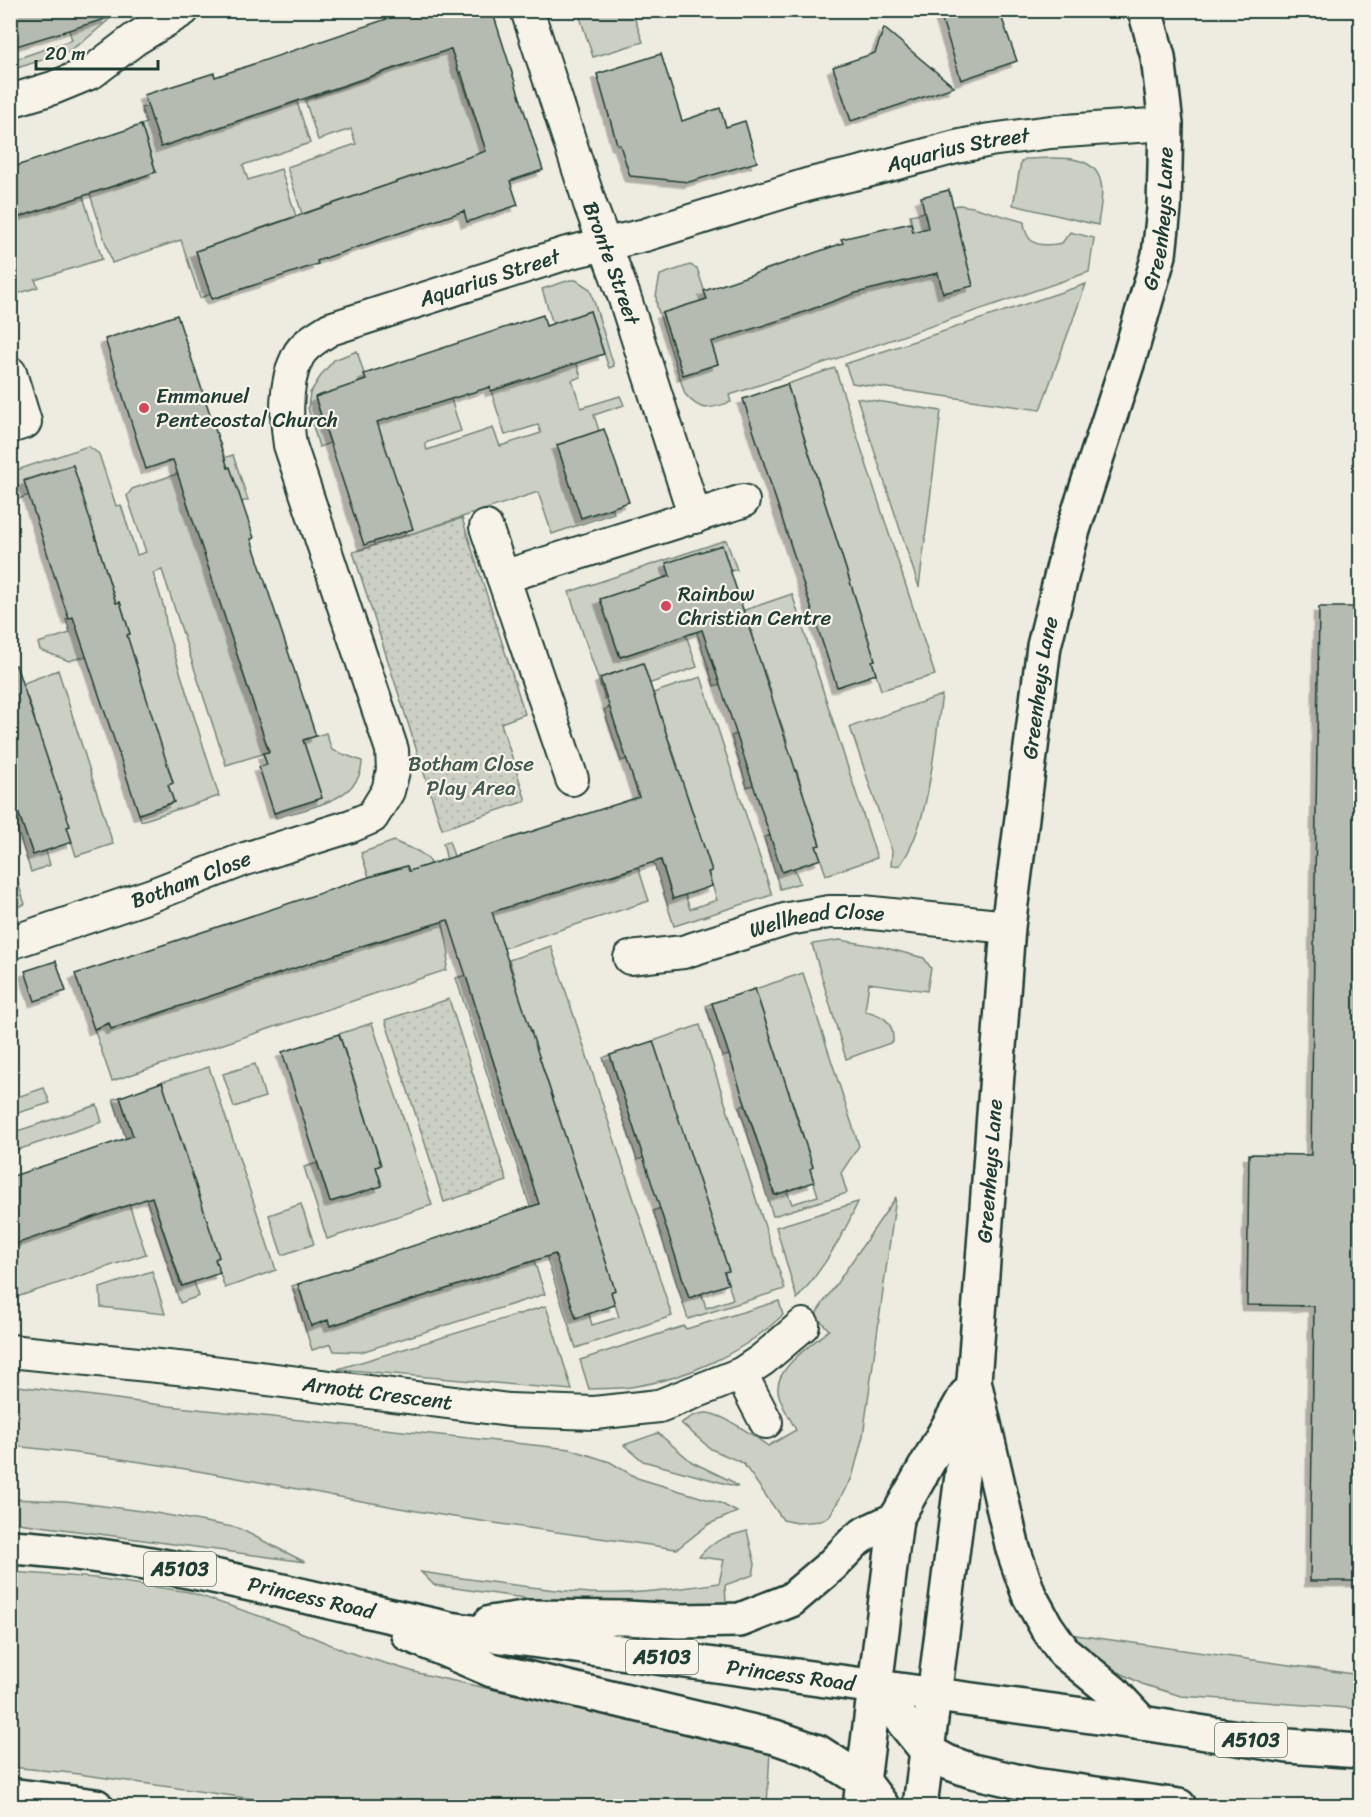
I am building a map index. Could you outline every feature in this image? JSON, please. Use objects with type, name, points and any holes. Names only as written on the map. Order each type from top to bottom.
[{"type":"main road","name":"Greenheys Lane","points":[[920,1806],[974,1381],[1008,927],[1044,646],[1072,533],[1130,355],[1159,255],[1166,169],[1166,124],[1158,57],[1145,10]]},
{"type":"main road","name":"Greenheys Lane","points":[[868,1798],[875,1687],[896,1519],[974,1381]]},
{"type":"main road","points":[[974,1381],[1012,1549],[1029,1595],[1064,1652],[1113,1692],[1142,1723]]},
{"type":"main road","points":[[450,1629],[530,1617],[678,1621],[740,1620],[791,1600],[831,1566],[856,1540],[896,1519]]},
{"type":"main road","name":"Princess Road","points":[[10,1547],[202,1572],[346,1607],[450,1629],[1142,1723],[1288,1746],[1360,1751]]},
{"type":"main road","points":[[346,1607],[492,1670],[775,1737],[818,1752],[868,1798]]},
{"type":"main road","points":[[875,1687],[927,1751],[947,1762],[972,1771],[1034,1785],[1179,1806]]},
{"type":"main road","points":[[10,1795],[96,1806]]},
{"type":"street","points":[[10,101],[53,88],[92,72],[135,39],[183,10]]},
{"type":"street","name":"Bronte Street","points":[[527,10],[624,296],[695,517]]},
{"type":"street","name":"Aquarius Street","points":[[372,817],[388,791],[393,771],[393,750],[290,445],[286,418],[288,387],[298,356],[308,345],[330,329],[567,253],[606,246],[810,184],[990,140],[1051,132],[1166,124]]},
{"type":"street","points":[[10,374],[25,422],[10,427]]},
{"type":"street","points":[[503,577],[743,501]]},
{"type":"street","points":[[486,526],[572,779]]},
{"type":"street","name":"Botham Close","points":[[10,943],[152,895],[245,859],[351,826],[372,817]]},
{"type":"street","name":"Wellhead Close","points":[[630,958],[683,952],[788,919],[829,912],[863,912],[1008,927]]},
{"type":"street","name":"Arnott Crescent","points":[[10,1351],[197,1370],[509,1410],[594,1413],[659,1406],[741,1374],[762,1360],[803,1325]]},
{"type":"street","points":[[741,1374],[766,1422]]},
{"type":"green space","points":[[63,11],[119,11],[84,41],[67,52],[11,70],[10,61],[72,40]]},
{"type":"green space","points":[[578,11],[632,11],[643,42],[593,57]]},
{"type":"green space","points":[[392,18],[450,46],[487,153],[449,166],[463,211],[459,213],[444,166],[302,214],[287,167],[356,144],[351,129],[318,140],[305,100],[408,64]]},
{"type":"green space","points":[[297,102],[310,143],[243,165],[248,180],[281,169],[296,216],[196,251],[211,294],[200,298],[181,240],[112,263],[90,194],[156,172],[141,125],[146,123],[141,108],[148,106],[162,146]]},
{"type":"green space","points":[[1025,159],[1070,159],[1090,165],[1097,172],[1102,188],[1098,225],[1013,205],[1021,162]]},
{"type":"green space","points":[[83,196],[102,259],[35,280],[38,287],[11,296],[11,220]]},
{"type":"green space","points":[[959,205],[1024,222],[1028,236],[1032,241],[1042,245],[1062,243],[1070,232],[1094,238],[1089,272],[729,395],[731,402],[706,408],[696,404],[685,394],[657,307],[656,296],[660,275],[690,265],[697,268],[707,299],[662,313],[683,375],[718,364],[708,332],[921,264],[972,286],[957,222],[913,232],[910,215]]},
{"type":"green space","points":[[576,280],[590,289],[614,366],[609,368],[590,311],[553,324],[542,289]]},
{"type":"green space","points":[[1086,284],[1040,410],[852,383],[845,364]]},
{"type":"green space","points":[[572,349],[581,377],[572,380],[581,408],[620,396],[624,405],[594,415],[599,431],[557,445],[581,517],[612,508],[614,513],[552,534],[538,492],[374,546],[352,422],[451,399],[461,431],[425,443],[427,450],[493,428],[500,446],[541,433],[538,425],[505,435],[491,391],[559,368]]},
{"type":"green space","points":[[357,351],[366,380],[315,398],[330,443],[319,447],[308,408],[310,393],[334,360]]},
{"type":"green space","points":[[835,368],[935,675],[881,690],[872,661],[875,660],[787,384]]},
{"type":"green space","points":[[857,398],[941,411],[919,587]]},
{"type":"green space","points":[[88,446],[99,454],[116,506],[121,505],[137,555],[146,552],[127,496],[132,489],[233,455],[248,500],[242,502],[237,654],[269,752],[226,765],[162,570],[153,573],[164,608],[167,630],[219,796],[141,821],[139,814],[174,802],[168,785],[173,782],[167,763],[162,765],[144,689],[86,656],[69,661],[40,650],[38,643],[70,633],[66,619],[73,617],[84,649],[130,634],[120,602],[116,603],[72,465],[24,480],[29,495],[11,502],[11,472]]},
{"type":"green space","name":"Botham Close Play Area","points":[[462,518],[525,714],[501,723],[526,801],[442,829],[353,552]]},
{"type":"green space","points":[[726,540],[737,570],[670,576],[601,599],[620,657],[686,635],[697,667],[605,699],[569,592]]},
{"type":"green space","points":[[792,594],[877,858],[826,875],[816,846],[820,844],[813,822],[810,822],[800,794],[803,792],[797,771],[793,772],[784,745],[788,743],[780,720],[777,721],[768,693],[771,691],[764,670],[760,671],[748,619],[704,633],[733,680],[714,686],[695,627]]},
{"type":"green space","points":[[58,670],[113,844],[76,856],[67,827],[70,826],[48,773],[52,772],[32,721],[35,719],[27,696],[11,702],[11,688]]},
{"type":"green space","points":[[701,677],[772,895],[674,926],[637,811],[644,809],[673,898],[685,895],[690,909],[717,900],[708,872],[712,871],[687,796],[683,796],[674,767],[678,766],[658,718],[661,717],[653,693]]},
{"type":"green space","points":[[942,695],[929,784],[918,829],[900,865],[891,866],[892,851],[850,727]]},
{"type":"green space","points":[[610,707],[640,755],[621,761],[604,710]]},
{"type":"green space","points":[[326,733],[332,750],[362,761],[360,775],[343,794],[330,801],[276,818],[274,813],[322,798],[303,740]]},
{"type":"green space","points":[[737,734],[766,781],[747,787],[731,736]]},
{"type":"green space","points":[[10,789],[33,854],[46,851],[50,865],[31,872],[11,810]]},
{"type":"green space","points":[[620,811],[649,901],[495,951],[464,936],[443,843],[449,841],[454,856],[465,853],[483,909],[498,910],[598,879],[609,868],[612,876],[631,870],[613,813]]},
{"type":"green space","points":[[770,835],[794,868],[800,883],[780,889],[764,838]]},
{"type":"green space","points":[[394,841],[417,851],[430,861],[449,953],[446,970],[112,1081],[94,1029],[109,1023],[112,1029],[132,1022],[146,1012],[149,1018],[170,1010],[168,1004],[221,987],[223,992],[242,986],[241,981],[258,975],[261,981],[280,974],[278,967],[350,950],[349,944],[366,939],[369,945],[388,939],[386,933],[404,927],[406,933],[426,927],[407,866],[369,877],[361,853]]},
{"type":"green space","points":[[10,859],[25,904],[11,909],[10,909]]},
{"type":"green space","points":[[840,940],[882,947],[924,958],[931,968],[927,991],[869,983],[865,1011],[886,1020],[892,1029],[893,1042],[846,1059],[812,944]]},
{"type":"green space","points":[[551,946],[672,1316],[576,1348],[456,978],[466,975],[526,1165],[577,1276],[564,1281],[576,1317],[589,1314],[592,1325],[619,1317],[611,1292],[615,1290],[574,1165],[570,1165],[565,1137],[541,1062],[537,1062],[528,1035],[532,1033],[512,983],[516,982],[509,960]]},
{"type":"green space","points":[[803,973],[859,1146],[841,1173],[847,1193],[773,1216],[739,1107],[745,1105],[757,1141],[770,1137],[762,1157],[774,1195],[787,1191],[792,1204],[818,1196],[810,1169],[813,1167],[789,1091],[785,1092],[775,1063],[779,1062],[755,989]]},
{"type":"green space","points":[[449,999],[507,1181],[444,1202],[385,1020]]},
{"type":"green space","points":[[712,1003],[741,1051],[722,1057],[706,1006]]},
{"type":"green space","points":[[372,1023],[432,1205],[327,1239],[304,1167],[317,1163],[330,1202],[382,1185],[376,1167],[381,1165],[375,1145],[370,1146],[365,1129],[369,1127],[363,1107],[353,1092],[358,1090],[351,1071],[347,1072],[346,1054],[339,1034]]},
{"type":"green space","points":[[700,1025],[785,1289],[688,1319],[653,1211],[660,1208],[689,1298],[702,1294],[706,1308],[733,1299],[653,1041]]},
{"type":"green space","points":[[610,1055],[622,1092],[634,1089],[627,1107],[639,1144],[656,1154],[637,1160],[603,1058]]},
{"type":"green space","points":[[255,1064],[265,1097],[234,1107],[223,1074]]},
{"type":"green space","points":[[209,1067],[276,1270],[225,1288],[215,1259],[219,1257],[195,1183],[184,1160],[188,1159],[180,1136],[177,1137],[162,1082]]},
{"type":"green space","points":[[44,1088],[50,1103],[11,1115],[11,1099]]},
{"type":"green space","points":[[120,1097],[133,1134],[146,1130],[130,1152],[113,1099]]},
{"type":"green space","points":[[97,1105],[102,1122],[11,1152],[11,1133]]},
{"type":"green space","points":[[152,1197],[181,1286],[194,1282],[199,1296],[180,1303],[146,1199]]},
{"type":"green space","points":[[896,1197],[863,1436],[852,1478],[829,1517],[821,1521],[797,1523],[783,1520],[743,1463],[711,1449],[681,1423],[701,1413],[708,1413],[739,1426],[768,1446],[796,1430],[780,1400],[779,1381],[789,1365],[829,1330],[815,1315]]},
{"type":"green space","points":[[858,1202],[831,1253],[797,1299],[776,1227]]},
{"type":"green space","points":[[129,1204],[146,1254],[11,1299],[10,1246],[69,1219],[72,1225],[92,1218],[90,1211]]},
{"type":"green space","points":[[301,1204],[314,1244],[282,1255],[269,1215]]},
{"type":"green space","points":[[534,1261],[545,1294],[361,1352],[334,1351],[331,1344],[312,1350],[292,1286],[298,1284],[311,1325],[328,1320],[331,1326]]},
{"type":"green space","points":[[152,1271],[165,1314],[101,1307],[100,1288]]},
{"type":"green space","points":[[779,1301],[783,1315],[750,1341],[713,1362],[693,1371],[652,1383],[626,1388],[589,1389],[580,1360],[684,1326],[686,1329]]},
{"type":"green space","points":[[546,1306],[572,1390],[338,1369]]},
{"type":"green space","points":[[11,1385],[169,1406],[570,1449],[610,1462],[637,1478],[720,1503],[737,1512],[709,1524],[677,1549],[411,1510],[161,1465],[11,1446]]},
{"type":"green space","points":[[658,1433],[692,1462],[731,1481],[738,1487],[643,1461],[624,1445]]},
{"type":"green space","points":[[11,1499],[66,1501],[156,1513],[238,1528],[305,1562],[11,1522]]},
{"type":"green space","points":[[747,1531],[755,1564],[753,1575],[725,1585],[726,1602],[688,1606],[545,1601],[434,1585],[421,1572],[527,1587],[590,1593],[638,1592],[688,1587],[719,1583],[724,1560],[699,1557],[715,1543]]},
{"type":"green space","points":[[10,1572],[96,1578],[189,1592],[274,1621],[348,1652],[418,1673],[770,1751],[767,1806],[303,1806],[71,1773],[11,1767]]},
{"type":"green space","points":[[1069,1634],[1360,1675],[1360,1709],[1181,1696],[1142,1684],[1105,1665]]},
{"type":"building","points":[[10,10],[107,10],[108,18],[10,48]]},
{"type":"building","points":[[413,10],[492,10],[543,170],[510,181],[518,205],[467,222],[464,211],[317,261],[318,264],[212,299],[196,251],[486,151],[461,72],[459,73],[451,49],[161,147],[144,95],[214,73],[215,77]]},
{"type":"building","points":[[939,10],[999,10],[1017,61],[961,80]]},
{"type":"building","points":[[884,28],[954,87],[851,121],[833,67],[875,53]]},
{"type":"building","points":[[661,54],[682,121],[720,108],[726,127],[745,121],[757,162],[689,182],[630,176],[620,145],[617,144],[597,74]]},
{"type":"building","points":[[141,125],[156,172],[10,220],[10,168]]},
{"type":"building","points":[[949,190],[973,286],[943,293],[938,273],[856,293],[711,342],[718,364],[683,375],[662,313],[707,299],[704,291],[843,243],[841,239],[911,223],[913,232],[928,228],[921,197]]},
{"type":"building","points":[[590,311],[604,354],[491,391],[490,387],[377,422],[413,529],[364,545],[315,397],[366,380],[364,374],[543,315],[546,326]]},
{"type":"building","points":[[177,315],[254,538],[251,539],[316,736],[303,740],[322,798],[274,813],[259,767],[267,765],[263,753],[269,752],[173,460],[146,469],[105,339]]},
{"type":"building","points":[[787,384],[875,660],[872,661],[876,674],[837,687],[743,399]]},
{"type":"building","points":[[604,429],[629,502],[581,518],[557,445]]},
{"type":"building","points":[[73,465],[116,603],[120,602],[130,634],[127,635],[173,783],[168,785],[174,802],[139,814],[73,617],[69,619],[24,481]]},
{"type":"building","points":[[722,545],[820,845],[816,846],[821,859],[782,872],[702,630],[620,657],[600,599],[670,576],[666,563]]},
{"type":"building","points":[[1319,607],[1360,607],[1360,1581],[1310,1581],[1314,1306],[1247,1305],[1249,1154],[1311,1155]]},
{"type":"building","points":[[643,663],[712,871],[708,872],[712,886],[673,899],[661,860],[492,912],[615,1290],[611,1292],[615,1305],[576,1318],[555,1254],[330,1326],[328,1320],[311,1326],[298,1284],[539,1204],[448,920],[111,1029],[109,1023],[94,1029],[75,974],[369,877],[407,866],[409,871],[639,797],[600,678]]},
{"type":"building","points":[[16,665],[70,826],[67,827],[72,842],[33,855],[10,788],[10,666]]},
{"type":"building","points":[[56,961],[66,991],[35,1001],[25,971]]},
{"type":"building","points":[[755,989],[813,1167],[810,1169],[814,1182],[775,1195],[712,1003]]},
{"type":"building","points":[[339,1034],[381,1165],[376,1167],[382,1186],[330,1202],[282,1052]]},
{"type":"building","points":[[653,1041],[729,1271],[724,1272],[728,1284],[689,1298],[610,1055]]},
{"type":"building","points":[[162,1082],[219,1257],[215,1259],[220,1273],[182,1286],[152,1197],[10,1246],[10,1177],[133,1136],[120,1097]]},
{"type":"place","name":"Emmanuel Pentecostal Church","points":[[144,408]]},
{"type":"place","name":"Rainbow Christian Centre","points":[[666,606]]}]
